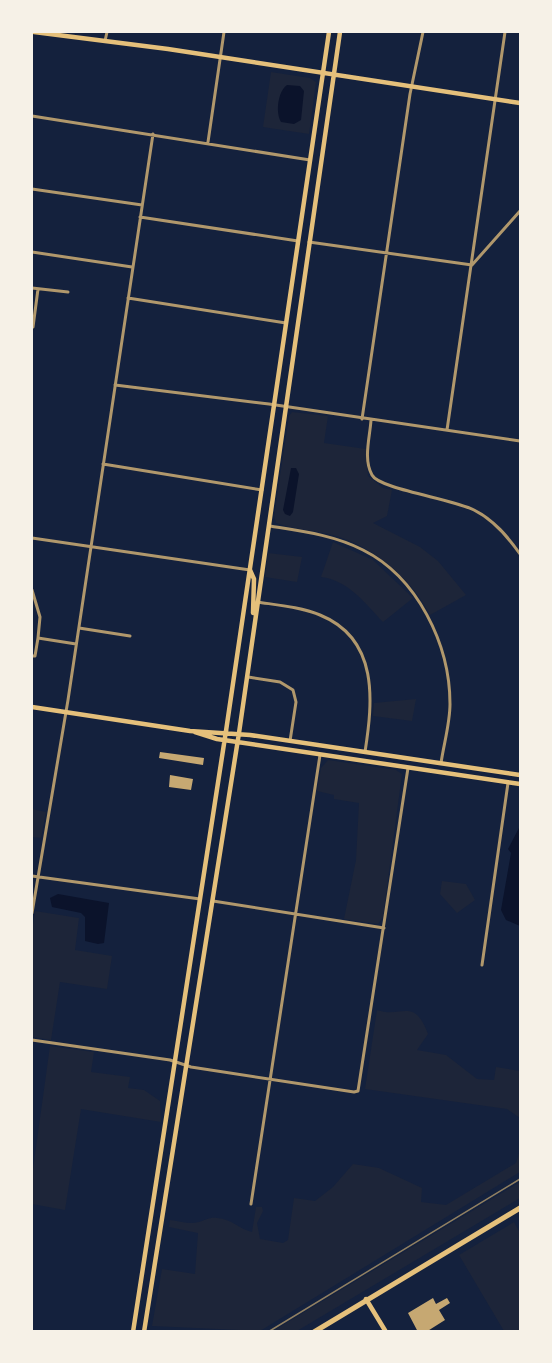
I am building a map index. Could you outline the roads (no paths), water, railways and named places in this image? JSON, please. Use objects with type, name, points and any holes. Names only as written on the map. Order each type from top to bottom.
[{"type":"highway","points":[[328,1322],[520,1208]]},
{"type":"highway","points":[[314,1332],[340,1315]]},
{"type":"main road","points":[[34,32],[220,56],[520,103]]},
{"type":"main road","points":[[133,1332],[225,740],[329,32]]},
{"type":"main road","points":[[254,601],[268,525],[340,32]]},
{"type":"main road","points":[[144,1332],[238,742],[254,618],[254,579],[250,570]]},
{"type":"main road","points":[[32,707],[190,730],[226,731],[520,774],[520,784],[225,740],[190,730]]},
{"type":"main road","points":[[320,754],[321,745]]},
{"type":"main road","points":[[363,761],[365,752]]},
{"type":"main road","points":[[408,768],[409,758]]},
{"type":"main road","points":[[440,772],[441,763]]},
{"type":"main road","points":[[508,783],[510,773]]},
{"type":"main road","points":[[366,1299],[386,1332]]},
{"type":"street","points":[[105,41],[107,32]]},
{"type":"street","points":[[208,142],[224,32]]},
{"type":"street","points":[[362,419],[412,87],[423,32]]},
{"type":"street","points":[[447,431],[505,32]]},
{"type":"street","points":[[32,116],[208,142],[310,160]]},
{"type":"street","points":[[32,913],[79,628],[153,134]]},
{"type":"street","points":[[32,189],[142,205]]},
{"type":"street","points":[[472,265],[520,211]]},
{"type":"street","points":[[140,217],[298,241]]},
{"type":"street","points":[[309,242],[472,265]]},
{"type":"street","points":[[32,252],[132,267]]},
{"type":"street","points":[[32,288],[68,292]]},
{"type":"street","points":[[33,327],[38,289]]},
{"type":"street","points":[[128,298],[286,323]]},
{"type":"street","points":[[115,384],[520,441]]},
{"type":"street","points":[[371,420],[368,458],[370,473],[385,485],[436,496],[476,510],[491,520],[520,554]]},
{"type":"street","points":[[104,464],[262,490]]},
{"type":"street","points":[[268,525],[324,536],[355,546],[375,558],[411,590],[432,626],[446,670],[449,712],[441,763]]},
{"type":"street","points":[[32,538],[250,570]]},
{"type":"street","points":[[32,590],[40,617],[35,656],[32,656]]},
{"type":"street","points":[[254,601],[321,615],[341,628],[353,642],[364,661],[372,691],[365,752]]},
{"type":"street","points":[[79,628],[130,636]]},
{"type":"street","points":[[38,638],[76,644]]},
{"type":"street","points":[[246,677],[280,682],[293,690],[296,702],[290,741]]},
{"type":"street","points":[[250,1204],[320,754]]},
{"type":"street","points":[[32,1040],[175,1062],[186,1066],[270,1080],[358,1091],[408,768]]},
{"type":"street","points":[[482,965],[508,783]]},
{"type":"street","points":[[32,876],[200,899]]},
{"type":"street","points":[[213,901],[384,928]]},
{"type":"railway","points":[[268,1332],[520,1179]]}]
